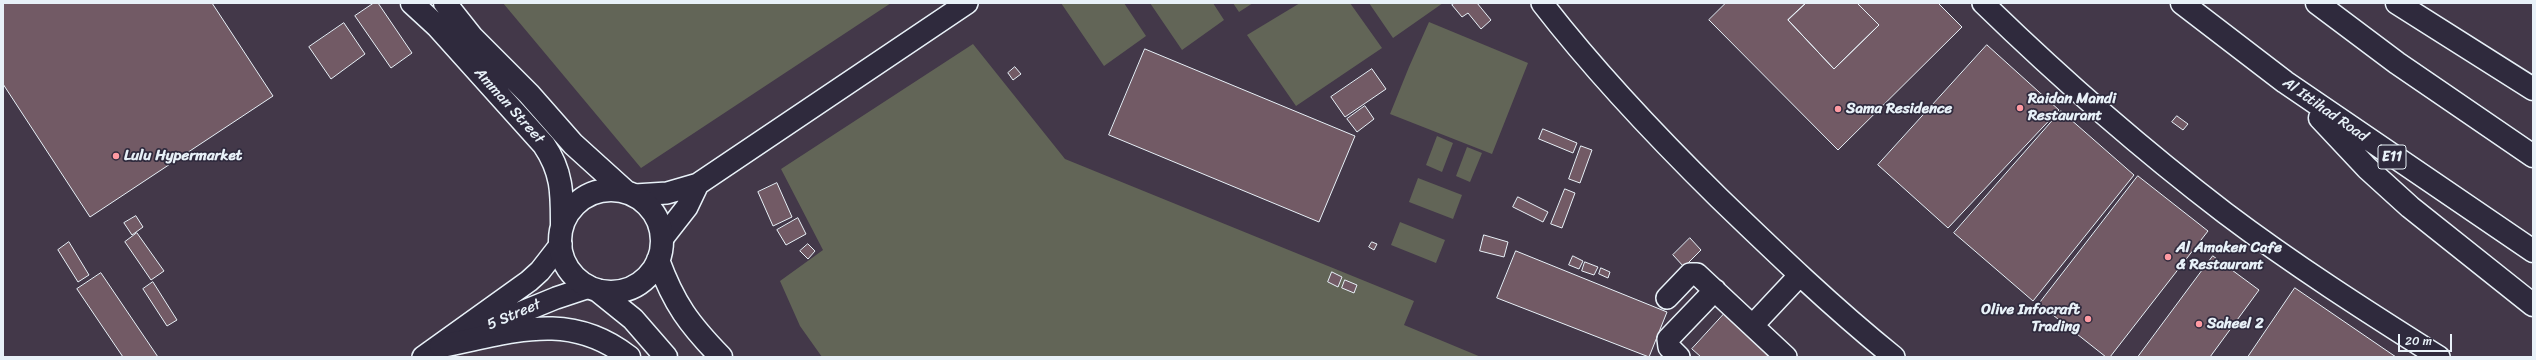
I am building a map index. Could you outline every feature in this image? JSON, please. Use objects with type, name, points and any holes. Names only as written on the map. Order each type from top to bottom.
[{"type":"main road","name":"Amman Street","points":[[412,3],[437,26],[544,145],[556,161],[560,176],[561,237]]},
{"type":"main road","name":"Amman Street","points":[[445,3],[472,37],[573,144],[630,193]]},
{"type":"main road","name":"Al Ittihad Road","points":[[2182,3],[2285,82],[2533,251]]},
{"type":"main road","points":[[2317,3],[2397,63],[2533,156]]},
{"type":"main road","points":[[2397,3],[2533,89]]},
{"type":"main road","points":[[2285,82],[2367,168],[2410,207],[2533,305]]},
{"type":"main road","points":[[2462,107],[2533,140]]},
{"type":"main road","points":[[593,288],[609,292],[633,287],[644,280],[658,260],[662,239],[660,225],[654,213],[646,203],[630,193],[598,192],[585,198],[574,206],[561,237],[566,264],[572,274],[593,288],[633,319],[666,357]]},
{"type":"main road","points":[[658,260],[674,300],[686,319],[721,357]]},
{"type":"main road","points":[[432,351],[535,328],[559,327],[595,336],[629,357]]},
{"type":"street","points":[[630,193],[667,193],[698,184],[968,3]]},
{"type":"street","points":[[1542,3],[1582,54],[1633,111],[1799,276],[1894,357]]},
{"type":"street","points":[[1983,3],[2126,133],[2226,213],[2330,287],[2438,357]]},
{"type":"street","points":[[2413,3],[2431,25]]},
{"type":"street","points":[[662,239],[683,213],[698,184]]},
{"type":"street","name":"5 Street","points":[[432,351],[530,281],[540,271],[561,237]]},
{"type":"street","points":[[1667,298],[1690,274],[1700,276],[1786,357]]},
{"type":"street","points":[[1753,325],[1799,276]]},
{"type":"street","name":"5 Street","points":[[432,351],[556,298],[593,288]]},
{"type":"street","points":[[1679,357],[1669,347],[1668,339],[1715,290]]},
{"type":"green space","points":[[503,3],[891,3],[641,168]]},
{"type":"green space","points":[[1061,3],[1124,3],[1146,36],[1104,66]]},
{"type":"green space","points":[[1150,3],[1213,3],[1224,20],[1182,50]]},
{"type":"green space","points":[[1233,3],[1253,3],[1239,12]]},
{"type":"green space","points":[[1300,3],[1350,3],[1382,48],[1296,106],[1247,35]]},
{"type":"green space","points":[[1369,3],[1443,3],[1393,38]]},
{"type":"green space","points":[[1429,22],[1528,63],[1492,154],[1390,114]]},
{"type":"green space","points":[[973,44],[1065,159],[1414,301],[1404,325],[1481,357],[822,357],[800,326],[780,281],[823,250],[781,169]]},
{"type":"green space","points":[[1437,136],[1453,143],[1442,172],[1426,165]]},
{"type":"green space","points":[[1467,147],[1482,153],[1470,182],[1456,176]]},
{"type":"green space","points":[[1418,178],[1462,195],[1453,219],[1409,202]]},
{"type":"green space","points":[[1400,222],[1445,240],[1436,263],[1391,245]]},
{"type":"building","name":"Lulu Hypermarket","points":[[3,3],[212,3],[273,96],[90,217],[3,84]]},
{"type":"building","points":[[374,3],[378,3],[412,53],[391,68],[355,16]]},
{"type":"building","points":[[1455,3],[1477,3],[1491,20],[1481,29],[1468,13],[1462,17],[1452,5]]},
{"type":"building","name":"Sama Residence","points":[[1726,3],[1806,3],[1788,20],[1834,69],[1879,25],[1857,3],[1938,3],[1962,27],[1838,150],[1709,20]]},
{"type":"building","points":[[1806,3],[1857,3],[1879,25],[1834,69],[1788,20]]},
{"type":"building","points":[[344,23],[365,54],[331,79],[309,47]]},
{"type":"building","points":[[1987,45],[2059,110],[1948,228],[1878,165]]},
{"type":"building","points":[[1145,49],[1355,136],[1319,222],[1109,135]]},
{"type":"building","points":[[1015,67],[1021,74],[1013,80],[1008,73]]},
{"type":"building","points":[[1372,69],[1386,89],[1345,117],[1331,97]]},
{"type":"building","points":[[1365,106],[1374,119],[1357,132],[1347,119]]},
{"type":"building","points":[[2061,111],[2134,175],[2033,301],[1954,233]]},
{"type":"building","points":[[2177,116],[2188,124],[2183,130],[2172,122]]},
{"type":"building","points":[[1543,129],[1577,143],[1573,153],[1539,139]]},
{"type":"building","points":[[1581,146],[1592,150],[1580,183],[1569,179]]},
{"type":"building","points":[[2138,176],[2208,231],[2110,357],[2106,357],[2039,304]]},
{"type":"building","points":[[777,183],[792,217],[773,226],[758,192]]},
{"type":"building","points":[[1565,189],[1575,193],[1562,228],[1551,224]]},
{"type":"building","points":[[1518,197],[1548,212],[1543,222],[1513,207]]},
{"type":"building","points":[[136,216],[143,227],[132,235],[124,223]]},
{"type":"building","points":[[798,218],[806,234],[786,245],[777,230]]},
{"type":"building","points":[[137,233],[164,271],[151,280],[125,242]]},
{"type":"building","points":[[1484,235],[1508,242],[1504,257],[1480,251]]},
{"type":"building","points":[[1690,238],[1701,250],[1684,267],[1673,255]]},
{"type":"building","points":[[69,242],[89,275],[78,282],[58,250]]},
{"type":"building","points":[[1372,242],[1377,244],[1374,250],[1369,247]]},
{"type":"building","points":[[808,244],[815,251],[808,259],[800,251]]},
{"type":"building","points":[[1516,251],[1667,312],[1649,357],[1497,298]]},
{"type":"building","points":[[1573,256],[1583,261],[1579,269],[1569,265]]},
{"type":"building","name":"Saheel 2","points":[[2213,256],[2259,290],[2210,357],[2138,357]]},
{"type":"building","points":[[1585,262],[1598,267],[1594,275],[1582,271]]},
{"type":"building","points":[[1601,268],[1610,272],[1608,278],[1599,274]]},
{"type":"building","points":[[1332,272],[1342,277],[1338,287],[1328,282]]},
{"type":"building","points":[[101,273],[158,357],[123,357],[77,289]]},
{"type":"building","points":[[1345,280],[1357,285],[1354,293],[1342,288]]},
{"type":"building","points":[[153,282],[177,320],[167,326],[143,289]]},
{"type":"building","points":[[2295,288],[2396,357],[2248,357]]},
{"type":"building","points":[[1725,313],[1772,357],[1701,357],[1692,349]]},
{"type":"place","name":"Raidan Mandi Restaurant","points":[[2020,108]]},
{"type":"place","name":"Sama Residence","points":[[1838,109]]},
{"type":"place","name":"Lulu Hypermarket","points":[[116,156]]},
{"type":"place","name":"Al Amaken Cafe & Restaurant","points":[[2168,257]]},
{"type":"place","name":"Olive Infocraft Trading","points":[[2088,319]]},
{"type":"place","name":"Saheel 2","points":[[2199,324]]}]
